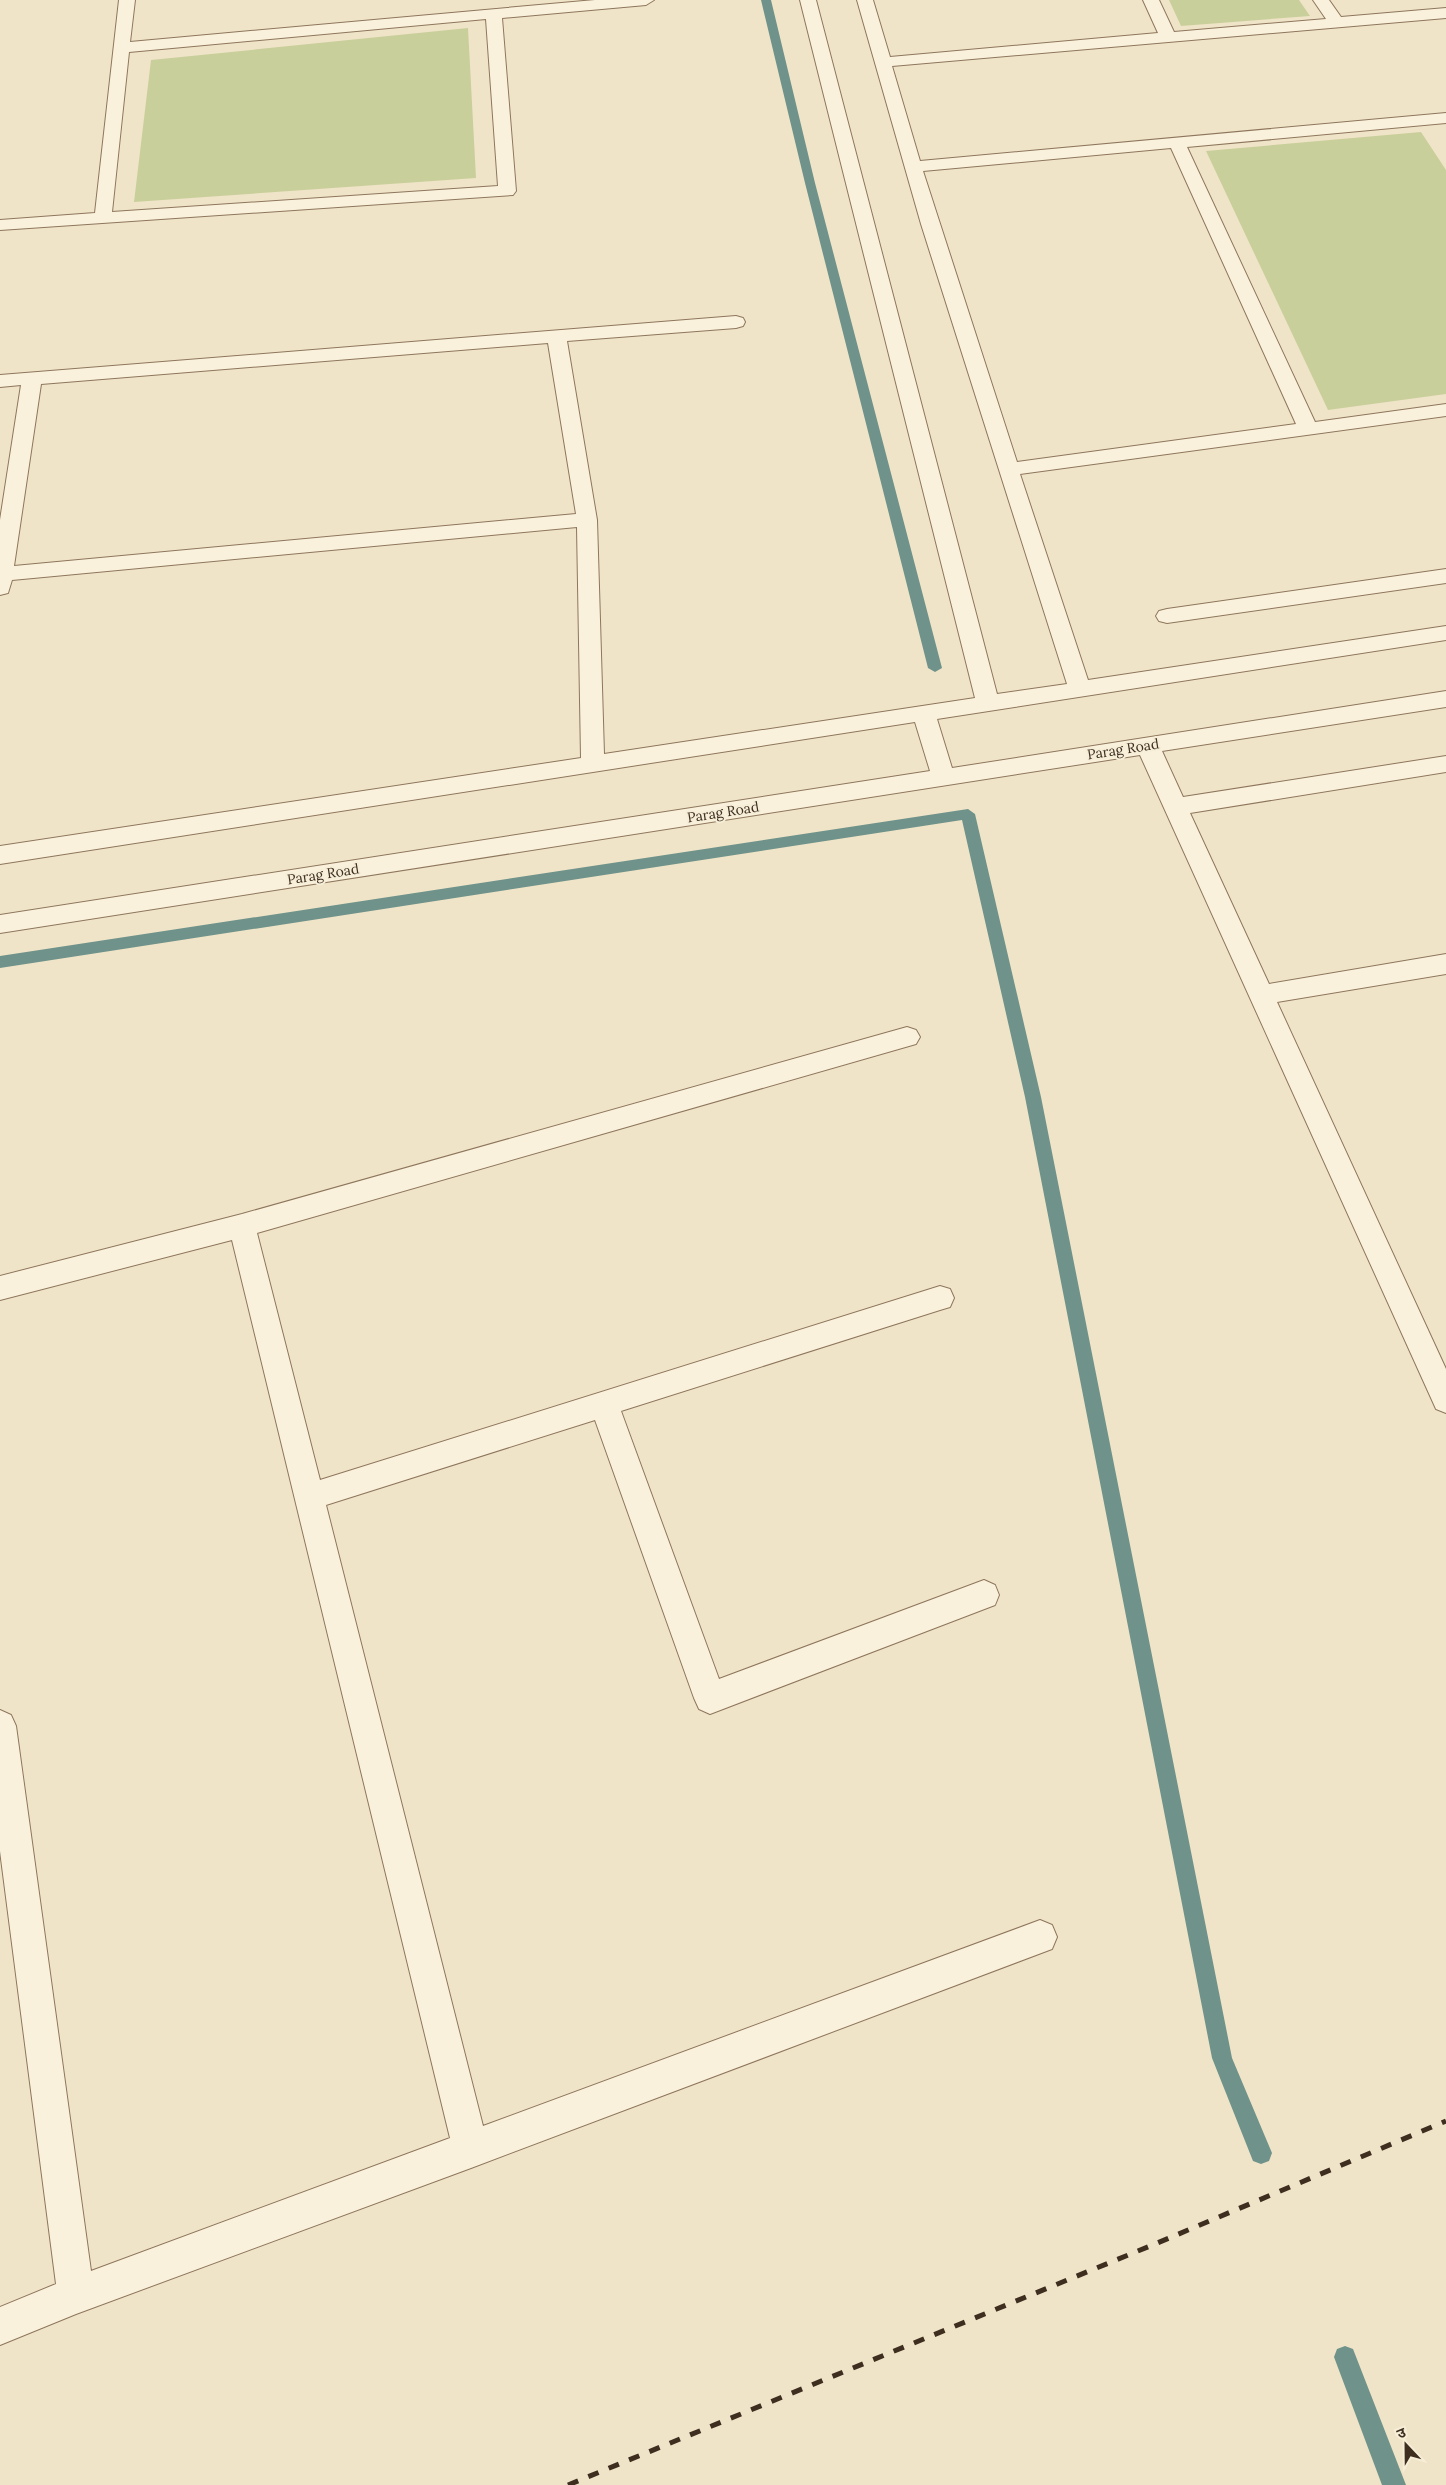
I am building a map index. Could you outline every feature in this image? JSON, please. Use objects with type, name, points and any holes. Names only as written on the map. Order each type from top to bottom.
[{"type":"street","points":[[103,218],[127,0]]},
{"type":"street","points":[[122,48],[646,0]]},
{"type":"street","points":[[808,0],[988,704]]},
{"type":"street","points":[[865,0],[913,167],[1080,690]]},
{"type":"street","points":[[1151,0],[1168,37]]},
{"type":"street","points":[[1321,0],[1336,22]]},
{"type":"street","points":[[883,62],[1446,13]]},
{"type":"street","points":[[0,225],[507,191],[494,14]]},
{"type":"street","points":[[913,167],[1176,143],[1443,123]]},
{"type":"street","points":[[1176,143],[1308,429]]},
{"type":"street","points":[[0,380],[736,322]]},
{"type":"street","points":[[557,337],[588,520],[593,764]]},
{"type":"street","points":[[32,378],[1,581],[588,520]]},
{"type":"street","points":[[1009,469],[1446,410]]},
{"type":"street","points":[[1167,616],[1446,576]]},
{"type":"street","points":[[0,855],[1080,690],[1446,632]]},
{"type":"street","name":"Parag Road","points":[[0,924],[944,777],[1156,764],[1446,699]]},
{"type":"street","points":[[924,714],[944,777]]},
{"type":"street","points":[[1156,764],[1446,1400]]},
{"type":"street","points":[[1176,807],[1446,764]]},
{"type":"street","points":[[1261,995],[1446,964]]},
{"type":"street","points":[[0,1288],[242,1226],[907,1037]]},
{"type":"street","points":[[242,1226],[471,2150]]},
{"type":"street","points":[[308,1497],[940,1298]]},
{"type":"street","points":[[604,1404],[710,1698],[984,1595]]},
{"type":"street","points":[[0,1726],[11,1900],[76,2295]]},
{"type":"street","points":[[0,2326],[76,2295],[1040,1938]]},
{"type":"green space","points":[[1169,0],[1299,0],[1310,16],[1181,26]]},
{"type":"green space","points":[[468,28],[476,178],[134,202],[151,60]]},
{"type":"green space","points":[[1421,132],[1446,170],[1446,394],[1328,410],[1206,151]]},
{"type":"waterway","points":[[766,0],[810,183],[935,668]]},
{"type":"waterway","points":[[0,962],[968,814],[1033,1097],[1222,2058],[1261,2153]]},
{"type":"waterway","points":[[1345,2357],[1394,2485]]},
{"type":"railway","points":[[568,2485],[1155,2244],[1446,2121]]}]
